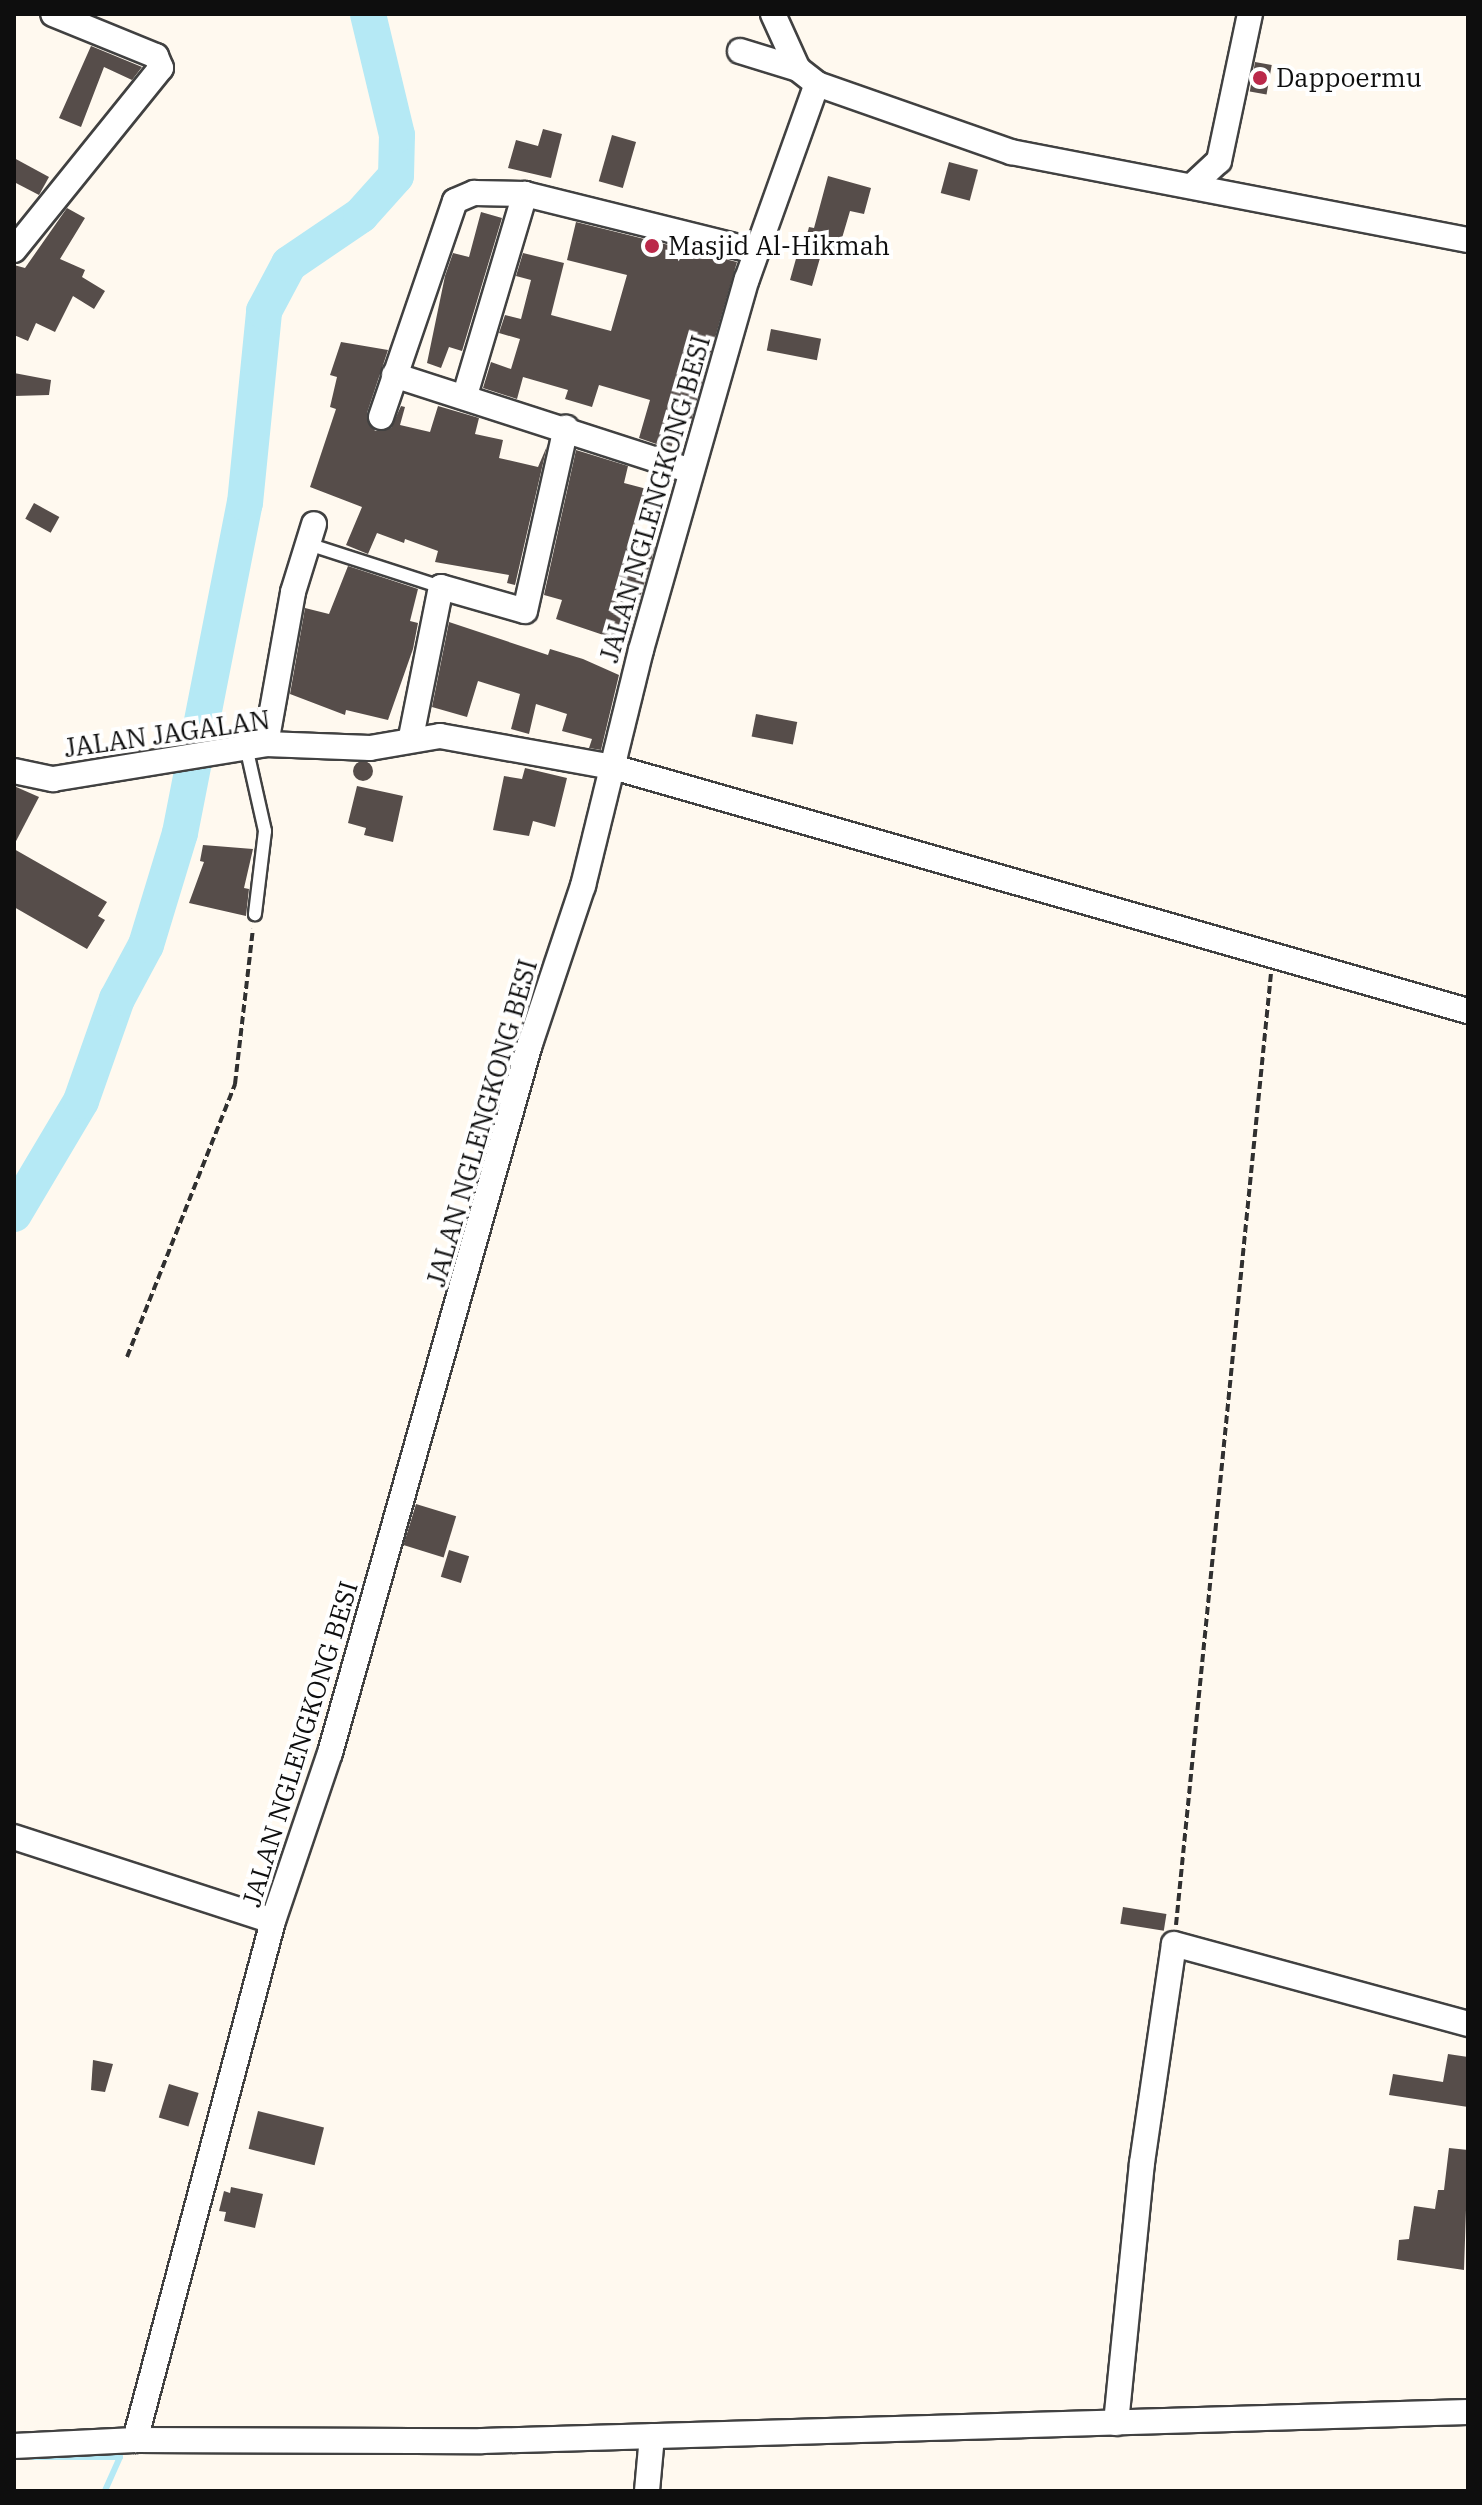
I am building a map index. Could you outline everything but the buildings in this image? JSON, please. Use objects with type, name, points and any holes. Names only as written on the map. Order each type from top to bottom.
[{"type":"street","points":[[14,250],[161,68],[156,56],[53,14]]},
{"type":"street","points":[[773,14],[798,69]]},
{"type":"street","points":[[1194,184],[1219,161],[1250,14]]},
{"type":"street","points":[[740,51],[798,69],[817,84],[1011,152],[1099,173],[1194,184],[1468,240]]},
{"type":"street","name":"JALAN NGLENGKONG BESI","points":[[135,2440],[273,1921],[330,1753],[613,767],[691,471],[756,251],[817,84]]},
{"type":"street","points":[[1219,161],[1237,193]]},
{"type":"street","points":[[381,417],[455,201],[474,193],[525,194],[756,251]]},
{"type":"street","points":[[465,395],[525,194]]},
{"type":"street","points":[[394,375],[465,395],[691,471]]},
{"type":"street","points":[[411,737],[441,587],[525,611],[566,428]]},
{"type":"street","points":[[256,748],[293,592],[311,534]]},
{"type":"street","name":"JALAN JAGALAN","points":[[14,771],[53,779],[256,748],[370,748],[411,737],[440,736],[613,767],[1468,1011]]},
{"type":"street","points":[[14,1837],[273,1921]]},
{"type":"street","points":[[1116,2423],[1142,2163],[1174,1944],[1468,2024]]},
{"type":"street","points":[[14,2446],[135,2440],[652,2436],[1468,2412]]},
{"type":"street","points":[[647,2491],[652,2436]]},
{"type":"lane","points":[[311,534],[441,587]]},
{"type":"lane","points":[[255,914],[265,831],[256,748]]},
{"type":"path","points":[[127,1357],[235,1084],[255,914]]},
{"type":"path","points":[[1174,1944],[1273,956]]},
{"type":"waterway","points":[[14,1214],[81,1101],[117,999],[146,945],[180,833],[245,503],[264,311],[289,264],[361,215],[396,176],[397,135],[368,14]]},
{"type":"waterway","points":[[33,2457],[120,2457],[105,2491]]},
{"type":"place","name":"Dappoermu","points":[[1260,78]]},
{"type":"place","name":"Masjid Al-Hikmah","points":[[652,246]]}]
